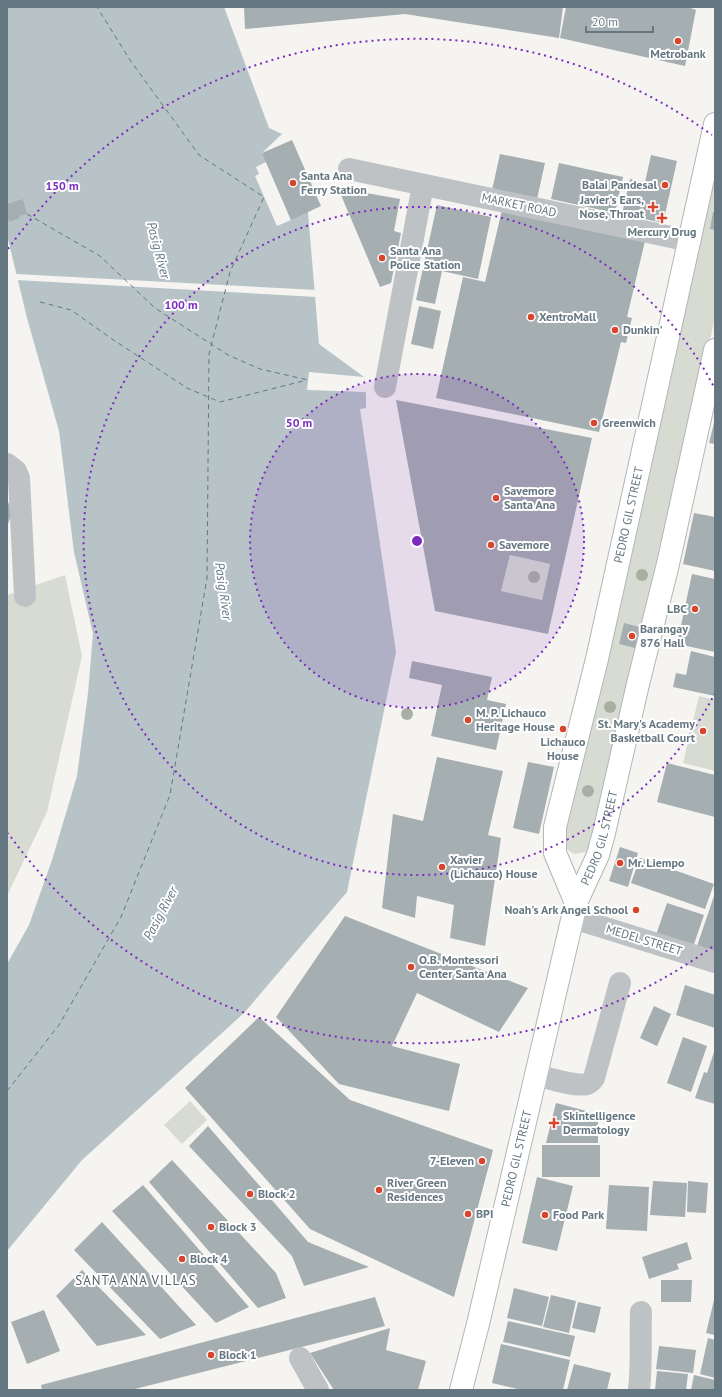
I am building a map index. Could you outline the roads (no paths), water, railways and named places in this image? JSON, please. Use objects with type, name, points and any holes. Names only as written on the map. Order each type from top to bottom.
[{"type":"main road","name":"PEDRO GIL STREET","points":[[575,910],[555,852],[555,827],[597,659],[715,124]]},
{"type":"main road","name":"PEDRO GIL STREET","points":[[461,1390],[478,1324],[575,910],[598,855],[604,833],[638,684],[708,414],[715,350]]},
{"type":"street","name":"MARKET ROAD","points":[[349,169],[690,241]]},
{"type":"street","points":[[385,388],[423,185]]},
{"type":"street","points":[[7,464],[16,471],[19,478],[25,596]]},
{"type":"street","name":"MEDEL STREET","points":[[575,910],[715,962]]},
{"type":"street","points":[[536,1075],[582,1085],[589,1083],[594,1078],[620,983]]},
{"type":"street","points":[[639,1390],[641,1373],[640,1312]]},
{"type":"street","points":[[300,1358],[318,1390]]},
{"type":"water","name":"Pasig River","points":[[7,7],[224,7],[269,128],[282,134],[262,153],[308,212],[319,344],[364,377],[366,408],[360,409],[396,652],[347,892],[244,1013],[82,1160],[7,1251],[7,964],[29,925],[52,860],[77,776],[88,693],[93,634],[74,552],[59,431],[27,318],[7,235]]},
{"type":"place","name":"Metrobank","points":[[678,41]]},
{"type":"place","name":"Santa Ana Ferry Station","points":[[293,183]]},
{"type":"place","name":"Balai Pandesal","points":[[665,185]]},
{"type":"place","name":"Javier's Ears, Nose, Throat","points":[[653,207]]},
{"type":"place","name":"Mercury Drug","points":[[662,218]]},
{"type":"place","name":"Santa Ana Police Station","points":[[382,258]]},
{"type":"place","name":"XentroMall","points":[[531,317]]},
{"type":"place","name":"Dunkin'","points":[[615,330]]},
{"type":"place","name":"Greenwich","points":[[594,423]]},
{"type":"place","name":"Savemore Santa Ana","points":[[496,498]]},
{"type":"place","name":"Savemore","points":[[491,545]]},
{"type":"place","name":"LBC","points":[[695,609]]},
{"type":"place","name":"Barangay 876 Hall","points":[[632,636]]},
{"type":"place","name":"M. P. Lichauco Heritage House","points":[[468,720]]},
{"type":"place","name":"Lichauco House","points":[[563,729]]},
{"type":"place","name":"St. Mary's Academy Basketball Court","points":[[703,731]]},
{"type":"place","name":"Mr. Liempo","points":[[620,863]]},
{"type":"place","name":"Xavier (Lichauco) House","points":[[442,867]]},
{"type":"place","name":"Noah's Ark Angel School","points":[[636,910]]},
{"type":"place","name":"O.B. Montessori Center Santa Ana","points":[[411,967]]},
{"type":"place","name":"Skintelligence Dermatology","points":[[554,1123]]},
{"type":"place","name":"7-Eleven","points":[[482,1161]]},
{"type":"place","name":"River Green Residences","points":[[379,1190]]},
{"type":"place","name":"Block 2","points":[[250,1194]]},
{"type":"place","name":"BPI","points":[[468,1214]]},
{"type":"place","name":"Food Park","points":[[545,1215]]},
{"type":"place","name":"Block 3","points":[[211,1227]]},
{"type":"place","name":"Block 4","points":[[182,1259]]},
{"type":"place","name":"Block 1","points":[[211,1355]]},
{"type":"district","name":"SANTA ANA VILLAS","points":[[136,1280]]}]
